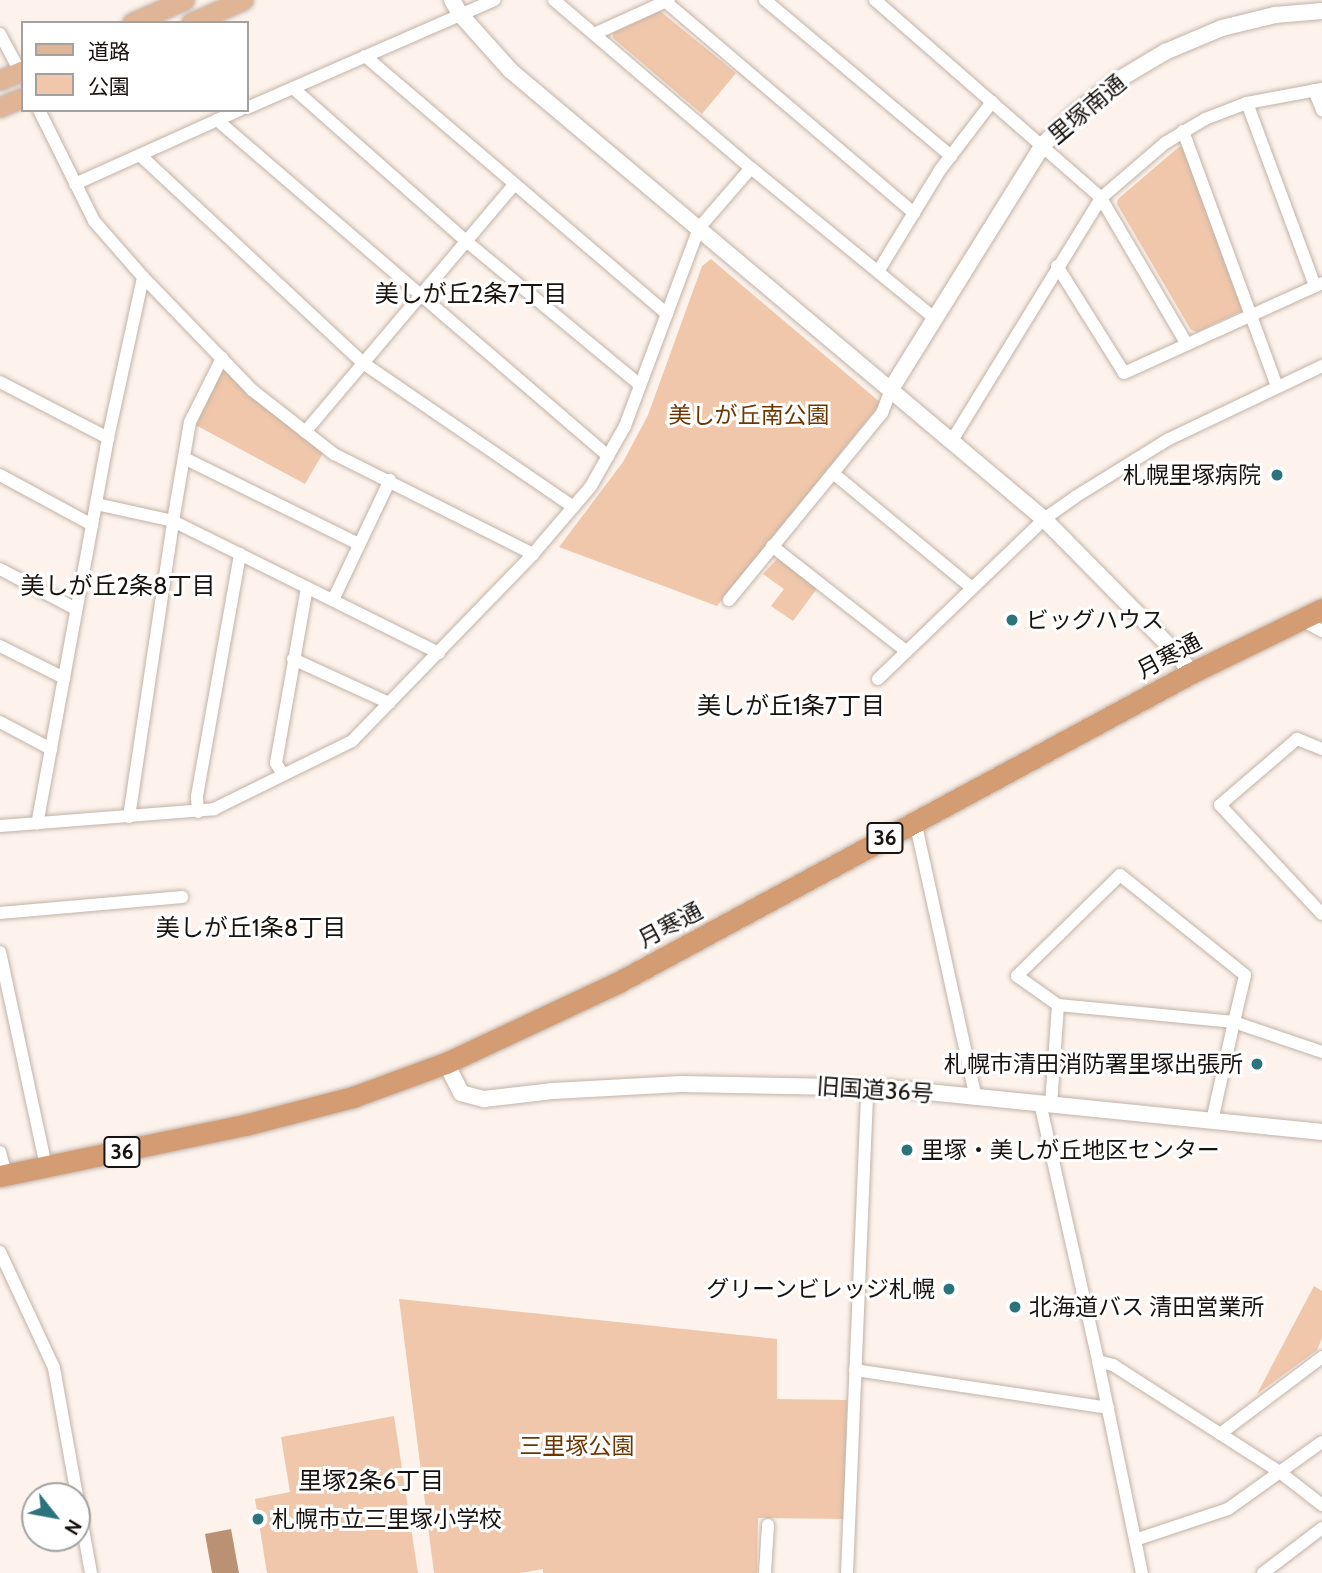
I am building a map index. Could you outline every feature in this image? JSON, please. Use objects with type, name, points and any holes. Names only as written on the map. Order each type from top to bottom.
[{"type":"highway","name":"月寒通","points":[[3,1176],[181,1140],[340,1100],[446,1063],[617,983],[1191,673],[1322,609]]},
{"type":"main road","points":[[137,21],[184,0]]},
{"type":"main road","points":[[196,21],[243,0]]},
{"type":"main road","points":[[0,80],[21,73]]},
{"type":"main road","points":[[0,107],[21,98]]},
{"type":"street","points":[[248,107],[365,56],[456,7],[494,0]]},
{"type":"street","points":[[554,0],[751,168],[879,270],[933,317]]},
{"type":"street","points":[[765,0],[951,156]]},
{"type":"street","points":[[594,34],[668,1],[914,213]]},
{"type":"street","points":[[882,2],[1101,198],[1186,343]]},
{"type":"street","points":[[456,7],[511,71],[1044,519],[1178,655],[1191,673]]},
{"type":"street","name":"里塚南通","points":[[891,389],[933,317],[1042,146],[1096,97],[1165,52],[1222,28],[1275,15],[1322,10]]},
{"type":"street","points":[[0,34],[21,71]]},
{"type":"street","points":[[365,56],[667,314]]},
{"type":"street","points":[[293,88],[466,240],[640,385]]},
{"type":"street","points":[[951,442],[1101,198],[1183,131],[1247,103],[1318,90],[1322,110]]},
{"type":"street","points":[[879,270],[951,156],[992,103]]},
{"type":"street","points":[[1057,266],[1124,373],[1319,285],[1247,103]]},
{"type":"street","points":[[40,112],[94,221],[143,277],[252,390],[334,454],[533,554]]},
{"type":"street","points":[[75,184],[235,112]]},
{"type":"street","points":[[217,120],[608,456]]},
{"type":"street","points":[[1183,131],[1253,314],[1277,386]]},
{"type":"street","points":[[140,155],[363,363],[573,508]]},
{"type":"street","points":[[2,822],[37,824],[198,812],[227,804],[352,741],[533,554],[591,486],[625,426],[699,228],[751,168]]},
{"type":"street","points":[[305,432],[514,185]]},
{"type":"street","points":[[37,824],[108,438],[143,277]]},
{"type":"street","points":[[129,817],[190,422],[222,358]]},
{"type":"street","points":[[878,679],[1044,519],[1169,439],[1322,366]]},
{"type":"street","points":[[0,382],[108,438]]},
{"type":"street","points":[[729,600],[882,413],[891,389]]},
{"type":"street","points":[[184,458],[359,544]]},
{"type":"street","points":[[833,473],[971,587]]},
{"type":"street","points":[[0,475],[92,525]]},
{"type":"street","points":[[333,600],[390,480]]},
{"type":"street","points":[[96,504],[173,521],[439,653]]},
{"type":"street","points":[[772,546],[906,651]]},
{"type":"street","points":[[198,812],[197,796],[240,554]]},
{"type":"street","points":[[0,569],[76,609]]},
{"type":"street","points":[[284,775],[276,763],[307,588]]},
{"type":"street","points":[[1300,619],[1322,631]]},
{"type":"street","points":[[0,646],[64,678]]},
{"type":"street","points":[[293,659],[389,703]]},
{"type":"street","points":[[0,722],[51,749]]},
{"type":"street","points":[[1322,749],[1297,739],[1220,805],[1322,914]]},
{"type":"street","points":[[915,821],[976,1098]]},
{"type":"street","points":[[1212,1121],[1234,1022],[1245,975],[1120,875],[1017,976],[1058,1005],[1234,1022],[1322,1052]]},
{"type":"street","points":[[0,913],[182,897]]},
{"type":"street","points":[[0,952],[46,1167]]},
{"type":"street","points":[[1058,1005],[1045,1104],[1142,1573]]},
{"type":"street","name":"旧国道36号","points":[[446,1063],[461,1093],[484,1099],[553,1091],[681,1084],[867,1088],[1322,1132]]},
{"type":"street","points":[[847,1573],[867,1088]]},
{"type":"street","points":[[0,1152],[3,1176]]},
{"type":"street","points":[[0,1252],[54,1368],[74,1482]]},
{"type":"street","points":[[1220,1434],[1322,1357]]},
{"type":"street","points":[[1098,1361],[1113,1365],[1281,1473],[1322,1505]]},
{"type":"street","points":[[856,1370],[1108,1408]]},
{"type":"street","points":[[1135,1540],[1228,1509],[1322,1442]]},
{"type":"street","points":[[765,1573],[768,1525]]},
{"type":"street","points":[[1263,1573],[1322,1528]]},
{"type":"street","points":[[87,1552],[91,1573]]},
{"type":"green space","points":[[660,11],[736,73],[702,114],[613,38],[613,33]]},
{"type":"green space","points":[[1180,146],[1185,148],[1245,304],[1242,311],[1197,332],[1191,330],[1117,204],[1118,199]]},
{"type":"green space","name":"美しが丘南公園","points":[[711,259],[881,403],[717,606],[559,547],[623,462],[648,415],[702,266]]},
{"type":"green space","points":[[222,358],[326,448],[305,484],[190,422]]},
{"type":"green space","points":[[778,558],[819,586],[793,621],[771,606],[784,589],[763,574]]},
{"type":"green space","points":[[1314,1286],[1322,1291],[1322,1338],[1317,1350],[1257,1394]]},
{"type":"green space","name":"三里塚公園","points":[[399,1299],[777,1339],[777,1399],[847,1400],[844,1519],[758,1518],[757,1573],[543,1573],[543,1569],[521,1573],[434,1573]]},
{"type":"green space","points":[[394,1416],[418,1573],[267,1573],[255,1499],[290,1492],[281,1437]]},
{"type":"shaded area","points":[[231,1529],[239,1573],[212,1573],[205,1534]]},
{"type":"place","name":"札幌里塚病院","points":[[1277,475]]},
{"type":"place","name":"ビッグハウス","points":[[1012,620]]},
{"type":"place","name":"札幌市清田消防署里塚出張所","points":[[1257,1064]]},
{"type":"place","name":"里塚・美しが丘地区センター","points":[[907,1150]]},
{"type":"place","name":"グリーンビレッジ札幌","points":[[949,1289]]},
{"type":"place","name":"北海道バス 清田営業所","points":[[1015,1307]]},
{"type":"place","name":"札幌市立三里塚小学校","points":[[258,1519]]},
{"type":"district","name":"美しが丘2条7丁目","points":[[471,294]]},
{"type":"district","name":"美しが丘2条8丁目","points":[[118,586]]},
{"type":"district","name":"美しが丘1条7丁目","points":[[791,706]]},
{"type":"district","name":"美しが丘1条8丁目","points":[[251,928]]},
{"type":"district","name":"里塚2条6丁目","points":[[371,1481]]}]
